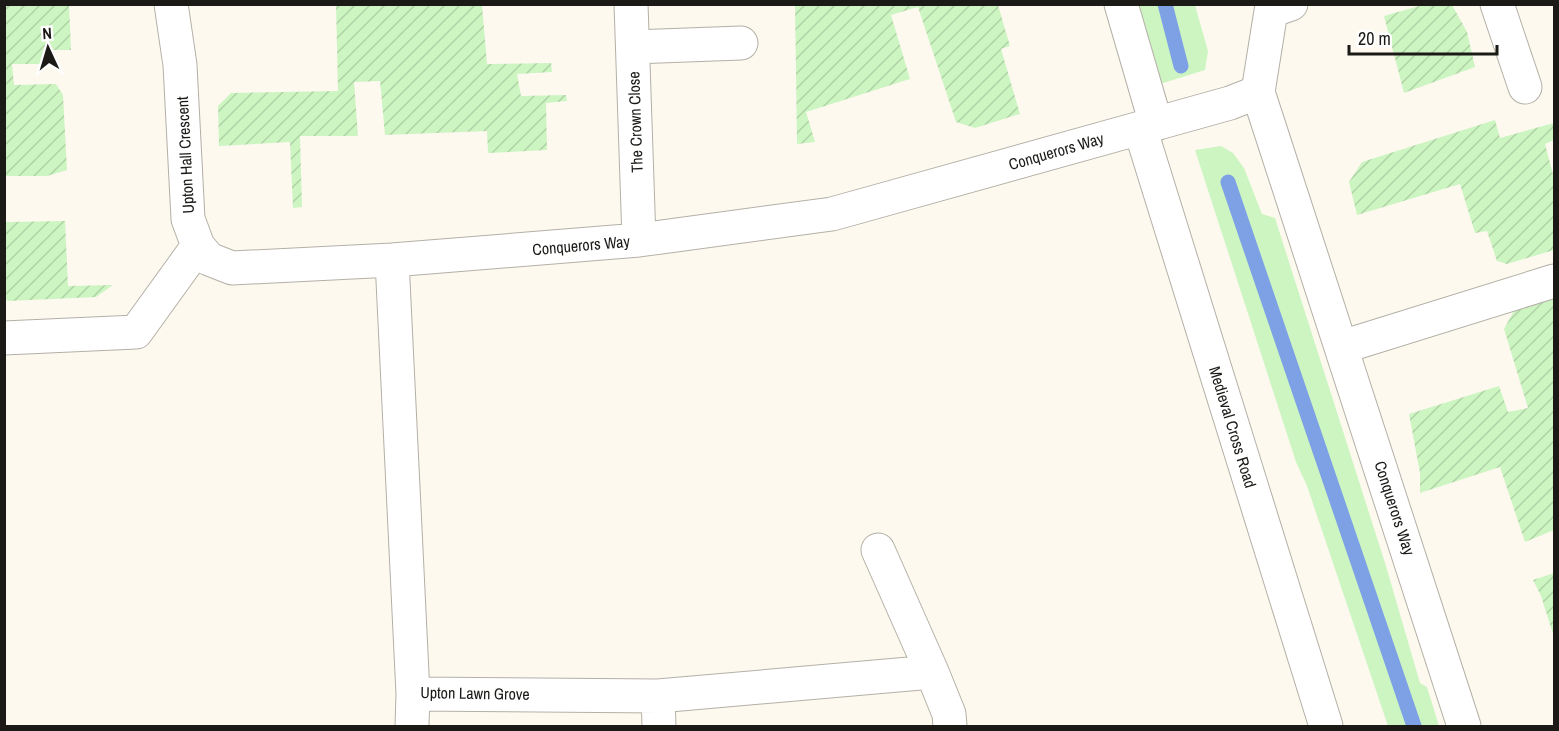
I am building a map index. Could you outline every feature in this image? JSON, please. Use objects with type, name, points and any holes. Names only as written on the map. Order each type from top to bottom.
[{"type":"street","name":"Upton Hall Crescent","points":[[171,4],[180,65],[188,219],[198,246]]},
{"type":"street","name":"The Crown Close","points":[[631,4],[639,240]]},
{"type":"street","name":"Medieval Cross Road","points":[[1121,4],[1148,126],[1326,726]]},
{"type":"street","points":[[1258,93],[1271,11],[1291,4]]},
{"type":"street","points":[[1497,4],[1525,87]]},
{"type":"street","points":[[633,47],[741,43]]},
{"type":"street","name":"Conquerors Way","points":[[198,246],[209,259],[232,268],[392,260],[639,240],[832,214],[1230,103],[1258,93],[1464,726]]},
{"type":"street","points":[[4,338],[136,332],[198,246]]},
{"type":"street","name":"Upton Lawn Grove","points":[[392,260],[413,694],[658,711],[932,672]]},
{"type":"street","points":[[1342,347],[1554,281]]},
{"type":"street","points":[[878,550],[932,672],[949,714],[950,726]]},
{"type":"street","points":[[412,726],[413,694]]},
{"type":"green space","points":[[1426,4],[1452,5],[1467,32],[1475,67],[1404,93],[1384,16]]},
{"type":"green space","points":[[4,5],[69,5],[71,50],[53,50],[53,64],[12,64],[14,85],[56,84],[63,95],[67,170],[47,176],[5,176]]},
{"type":"green space","points":[[336,5],[482,5],[487,64],[551,63],[552,72],[517,74],[521,96],[566,95],[567,101],[546,103],[547,150],[488,153],[487,131],[385,135],[380,81],[354,82],[358,136],[300,136],[302,207],[293,208],[290,142],[219,146],[218,106],[231,93],[338,91]]},
{"type":"green space","points":[[795,5],[998,5],[1010,46],[1001,49],[1020,114],[975,128],[956,122],[918,7],[891,15],[910,79],[806,112],[815,142],[797,144]]},
{"type":"green space","points":[[1137,5],[1195,5],[1208,51],[1205,70],[1160,84]]},
{"type":"green space","points":[[1495,120],[1500,138],[1554,123],[1554,140],[1545,144],[1554,178],[1554,250],[1507,264],[1497,261],[1487,231],[1475,233],[1460,184],[1357,215],[1349,182],[1362,162]]},
{"type":"green space","points":[[1221,146],[1233,153],[1244,168],[1262,214],[1275,218],[1386,566],[1420,683],[1427,687],[1439,726],[1388,726],[1307,486],[1296,462],[1195,150]]},
{"type":"green space","points":[[65,221],[68,286],[113,285],[96,297],[8,301],[4,298],[5,222]]},
{"type":"green space","points":[[1554,299],[1554,530],[1525,542],[1500,467],[1420,493],[1420,473],[1409,414],[1499,386],[1508,412],[1528,408],[1504,329],[1515,309]]},
{"type":"green space","points":[[1554,573],[1554,637],[1541,596],[1533,580]]},
{"type":"waterway","points":[[1165,4],[1181,66]]},
{"type":"waterway","points":[[1228,182],[1414,726]]}]
